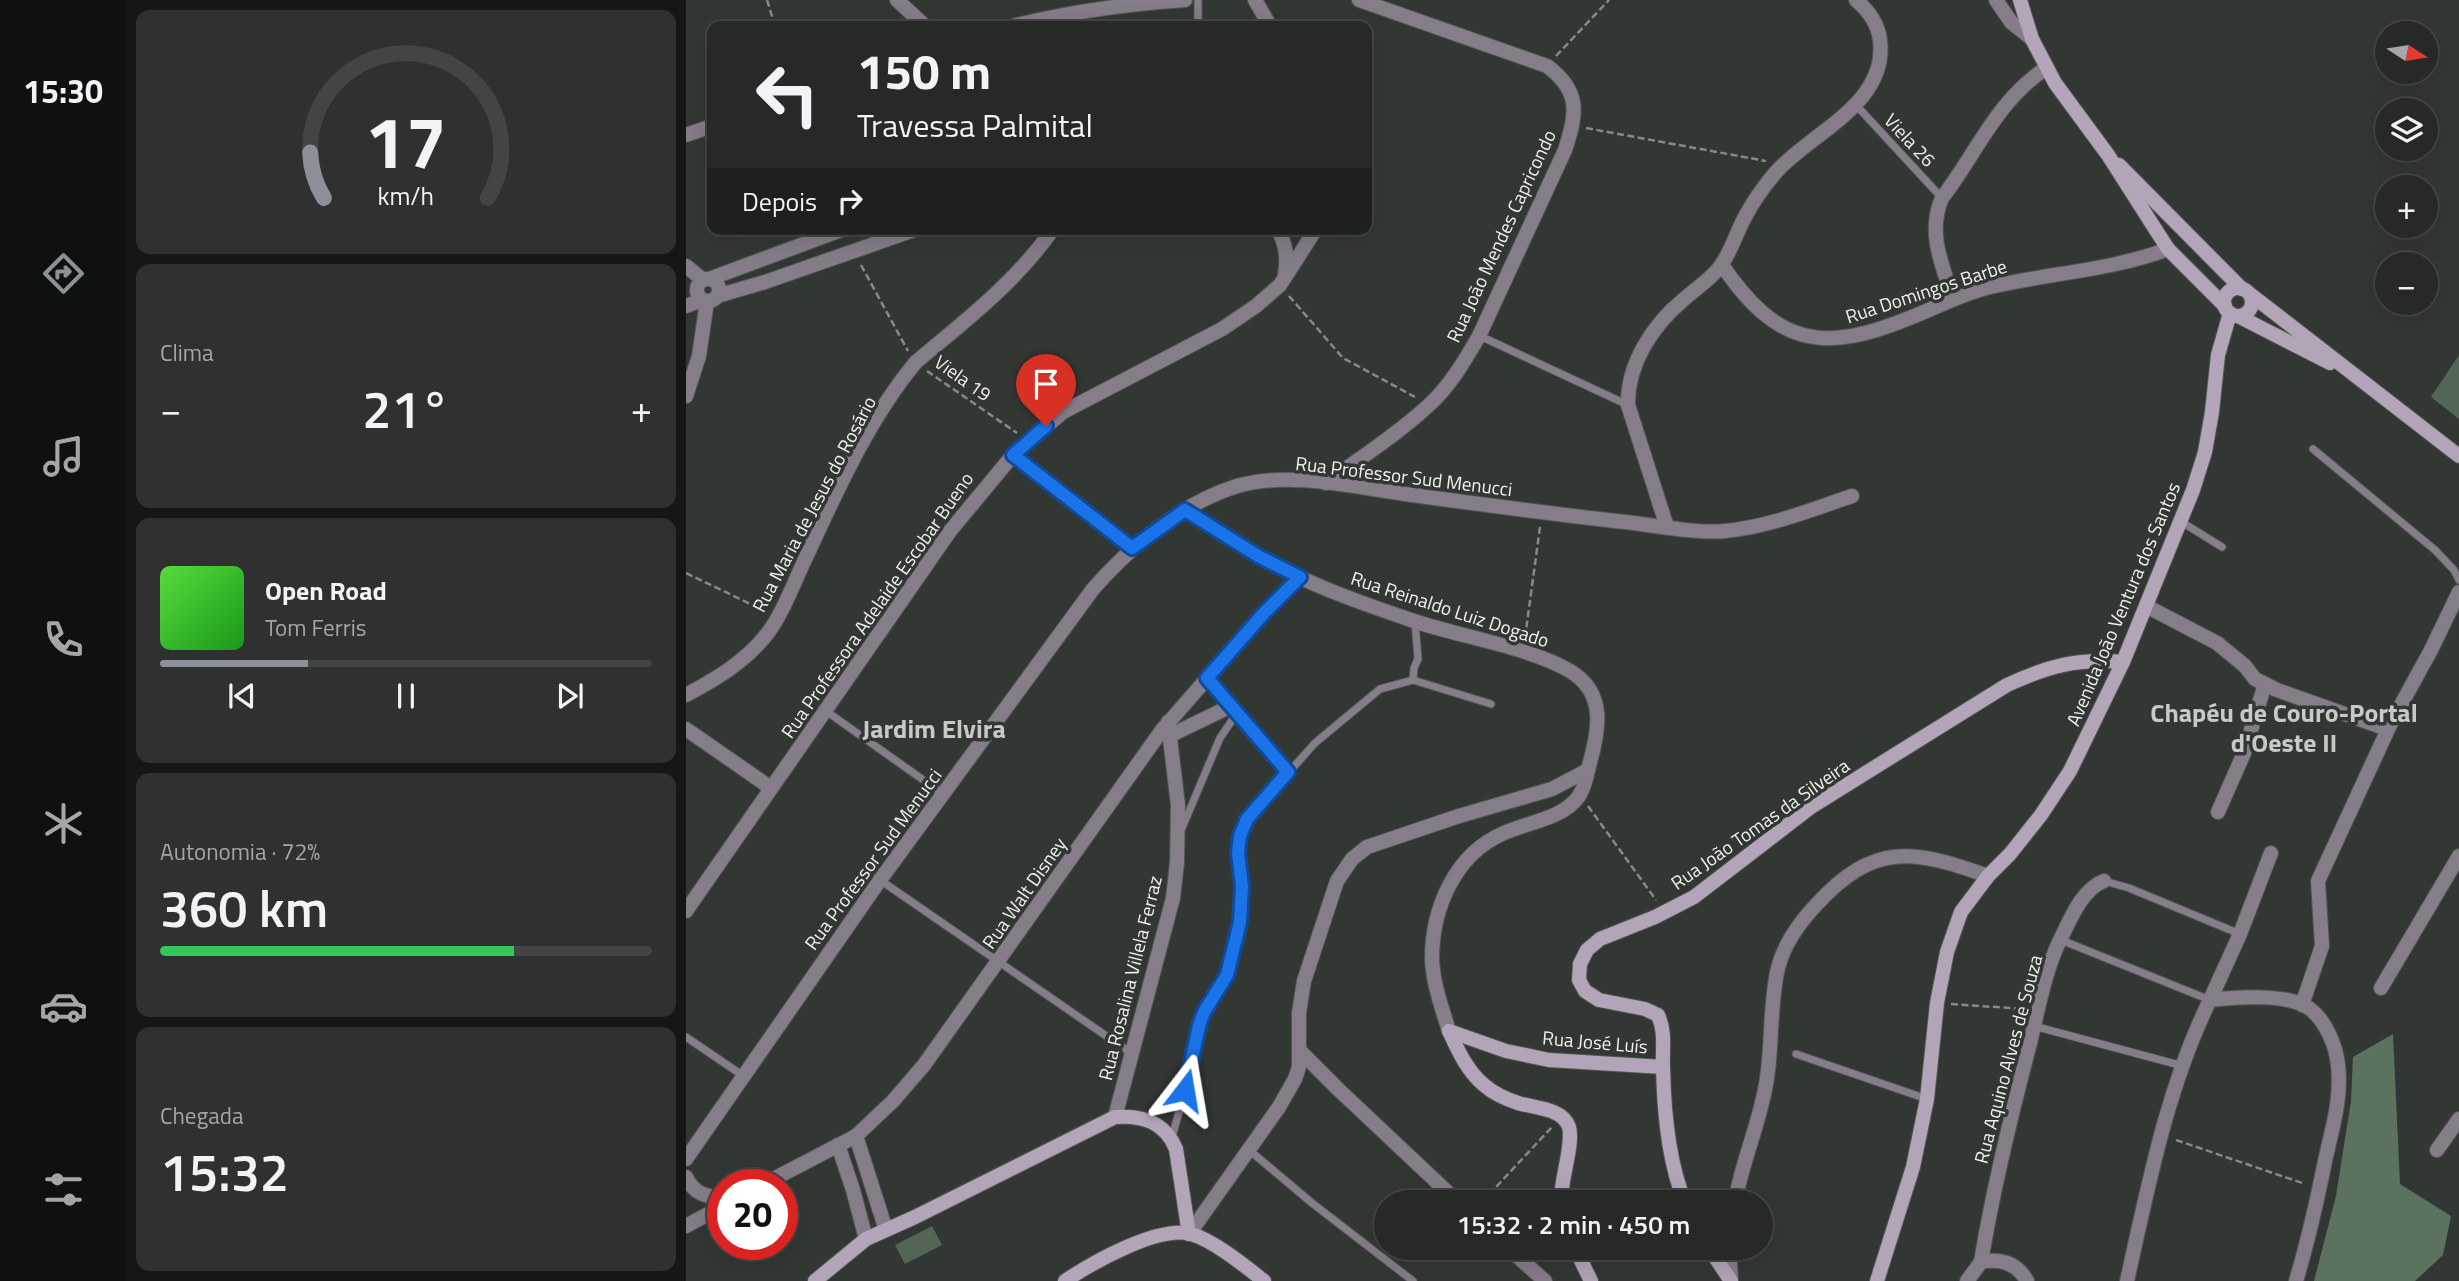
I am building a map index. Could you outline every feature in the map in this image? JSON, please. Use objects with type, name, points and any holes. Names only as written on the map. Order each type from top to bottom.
[{"type":"street","points":[[897,0],[920,21]]},
{"type":"street","points":[[1034,21],[1103,9],[1185,0]]},
{"type":"street","points":[[1255,0],[1267,21]]},
{"type":"street","name":"Rua João Mendes Capricondo","points":[[1325,483],[1429,405],[1449,383],[1479,336],[1565,150],[1573,125],[1574,102],[1568,87],[1547,66],[1359,0]]},
{"type":"street","points":[[1667,527],[1628,405],[1632,372],[1658,325],[1722,265],[1746,214],[1766,184],[1783,164],[1827,131],[1855,104],[1874,79],[1879,70],[1881,52],[1879,32],[1870,13],[1856,0]]},
{"type":"street","points":[[1996,0],[2011,22],[2032,39]]},
{"type":"street","points":[[2020,0],[2032,39],[2046,68],[2108,155],[2168,249],[2231,312],[2361,379]]},
{"type":"street","points":[[1953,299],[1936,243],[1936,213],[1942,198],[1965,167],[1999,111],[2013,94],[2046,68]]},
{"type":"street","points":[[686,135],[707,128]]},
{"type":"street","points":[[2108,155],[2246,292],[2459,456]]},
{"type":"street","points":[[699,282],[828,235]]},
{"type":"street","points":[[686,306],[900,235]]},
{"type":"street","name":"Rua Maria de Jesus do Rosário","points":[[686,695],[729,671],[769,632],[828,509],[875,421],[916,362],[1009,282],[1035,255],[1049,235]]},
{"type":"street","points":[[1281,235],[1288,261],[1282,282]]},
{"type":"street","name":"Rua Professora Adelaide Escobar Bueno","points":[[686,911],[950,531],[1013,455],[1063,412],[1222,329],[1256,306],[1282,282],[1312,235]]},
{"type":"street","name":"Rua Domingos Barbe","points":[[1722,265],[1752,306],[1780,327],[1800,336],[1826,339],[1870,333],[1953,299],[2011,283],[2119,264],[2168,249]]},
{"type":"street","points":[[686,266],[699,282]]},
{"type":"street","points":[[699,282],[699,296],[709,299]]},
{"type":"street","points":[[2231,312],[2226,296],[2229,292],[2246,292]]},
{"type":"street","points":[[2231,312],[2249,311],[2252,303],[2246,292]]},
{"type":"street","points":[[686,396],[699,356],[709,299]]},
{"type":"street","name":"Avenida João Ventura dos Santos","points":[[1877,1281],[1913,1167],[1927,1098],[1937,1003],[1947,952],[1961,912],[2041,815],[2070,771],[2123,662],[2180,522],[2205,452],[2218,355],[2231,312]]},
{"type":"street","points":[[1013,455],[1132,548]]},
{"type":"street","name":"Rua Professor Sud Menucci","points":[[686,1159],[880,880],[1093,589],[1132,548],[1185,510],[1240,485],[1279,480],[1325,483],[1542,513],[1723,532],[1771,524],[1852,496]]},
{"type":"street","name":"Rua Reinaldo Luiz Dogado","points":[[1185,510],[1258,556],[1300,577],[1415,621],[1550,661],[1585,680],[1598,714],[1597,741],[1588,770]]},
{"type":"street","name":"Rua Walt Disney","points":[[792,1169],[856,1136],[893,1101],[924,1065],[1207,678],[1300,577]]},
{"type":"street","points":[[2302,1005],[2322,946],[2318,881],[2388,729],[2459,592]]},
{"type":"street","points":[[2146,606],[2217,643],[2245,666],[2255,679],[2388,729]]},
{"type":"street","name":"Rua João Tomas da Silveira","points":[[1682,1190],[1671,1151],[1663,1066],[1664,1027],[1658,1015],[1645,1009],[1599,1000],[1585,991],[1579,980],[1580,964],[1587,950],[1600,939],[1694,897],[1811,807],[2007,685],[2040,669],[2068,663],[2097,660],[2123,662]]},
{"type":"street","points":[[2218,811],[2244,754],[2265,684]]},
{"type":"street","points":[[1169,729],[1234,710]]},
{"type":"street","points":[[686,729],[771,788]]},
{"type":"street","name":"Rua Rosalina Villela Ferraz","points":[[1115,1117],[1173,898],[1179,835],[1169,729]]},
{"type":"street","points":[[1560,1190],[1570,1138],[1569,1125],[1549,1110],[1501,1097],[1471,1071],[1449,1031],[1437,993],[1432,959],[1436,926],[1444,895],[1458,869],[1477,848],[1502,833],[1558,812],[1580,795],[1588,770]]},
{"type":"street","points":[[1189,1234],[1289,1092],[1298,1067],[1299,1013],[1304,981],[1337,881],[1352,859],[1367,847],[1552,789],[1588,770]]},
{"type":"street","points":[[2127,1281],[2162,1136],[2183,1066],[2198,1025],[2240,934],[2271,853]]},
{"type":"street","points":[[1739,1190],[1766,1086],[1778,968],[1789,941],[1806,916],[1834,885],[1856,868],[1882,858],[1910,856],[1948,862],[1988,876]]},
{"type":"street","points":[[2381,988],[2459,856]]},
{"type":"street","name":"Rua Aquino Alves de Souza","points":[[1981,1262],[2004,1143],[2048,970],[2060,940],[2085,894],[2104,881]]},
{"type":"street","points":[[2210,1000],[2267,999],[2302,1005],[2310,1009],[2324,1024],[2332,1041],[2338,1065],[2339,1101],[2296,1281]]},
{"type":"street","name":"Rua José Luís","points":[[1449,1031],[1506,1051],[1549,1060],[1663,1066]]},
{"type":"street","points":[[1299,1049],[1445,1190]]},
{"type":"street","points":[[819,1280],[866,1239],[1115,1117],[1146,1118],[1161,1127],[1171,1138],[1176,1149],[1189,1234]]},
{"type":"street","points":[[2437,1150],[2459,1119]]},
{"type":"street","points":[[856,1136],[886,1230]]},
{"type":"street","points":[[838,1145],[866,1239]]},
{"type":"street","points":[[686,1177],[694,1191],[707,1196]]},
{"type":"street","points":[[686,1226],[707,1215]]},
{"type":"street","points":[[1065,1281],[1091,1263],[1120,1250],[1154,1238],[1189,1234],[1230,1256],[1261,1280]]},
{"type":"street","points":[[1521,1260],[1545,1281]]},
{"type":"street","points":[[1581,1260],[1591,1281]]},
{"type":"street","points":[[1717,1260],[1731,1281]]},
{"type":"street","points":[[1730,1260],[1731,1281]]},
{"type":"street","points":[[1967,1281],[1981,1262],[1991,1260],[2005,1261],[2016,1266],[2027,1281]]},
{"type":"lane","points":[[1198,0],[1198,21]]},
{"type":"lane","name":"Viela 26","points":[[1855,104],[1942,198]]},
{"type":"lane","points":[[1479,336],[1628,405]]},
{"type":"lane","points":[[2314,449],[2435,550],[2454,570],[2459,580]]},
{"type":"lane","points":[[2180,522],[2222,547]]},
{"type":"lane","points":[[1413,680],[1418,659],[1415,621]]},
{"type":"lane","points":[[1207,678],[1288,772]]},
{"type":"lane","points":[[1171,1138],[1189,1076],[1199,1026],[1204,1012],[1227,975],[1240,922],[1242,886],[1238,853],[1240,836],[1247,819],[1315,743],[1380,689],[1413,680],[1491,704]]},
{"type":"lane","points":[[825,710],[943,794]]},
{"type":"lane","points":[[1179,835],[1234,710]]},
{"type":"lane","points":[[880,880],[1131,1053]]},
{"type":"lane","points":[[2104,881],[2129,888],[2240,934]]},
{"type":"lane","points":[[2060,940],[2210,1000]]},
{"type":"lane","points":[[2034,1026],[2183,1066]]},
{"type":"lane","points":[[686,1037],[742,1075]]},
{"type":"lane","points":[[1796,1054],[1927,1098]]},
{"type":"lane","points":[[1249,1150],[1413,1281]]},
{"type":"path","points":[[766,0],[773,21]]},
{"type":"path","points":[[1547,66],[1609,0]]},
{"type":"path","points":[[1573,125],[1783,164]]},
{"type":"path","name":"Viela 19","points":[[854,251],[916,362],[942,383],[1028,440]]},
{"type":"path","points":[[1282,282],[1343,358],[1429,405]]},
{"type":"path","points":[[1523,653],[1542,513]]},
{"type":"path","points":[[686,573],[776,616]]},
{"type":"path","points":[[1580,795],[1665,912]]},
{"type":"path","points":[[1950,1004],[2038,1010]]},
{"type":"path","points":[[1493,1190],[1561,1117]]},
{"type":"path","points":[[2162,1136],[2319,1189]]},
{"type":"green space","points":[[2459,355],[2459,419],[2431,397]]},
{"type":"green space","points":[[2393,1034],[2400,1184],[2451,1216],[2443,1255],[2415,1281],[2314,1281],[2336,1196],[2351,1101],[2353,1057]]},
{"type":"green space","points":[[932,1226],[942,1245],[905,1264],[895,1245]]},
{"type":"district","name":"Chapéu de Couro-Portal d'Oeste II","points":[[2284,728]]},
{"type":"district","name":"Jardim Elvira","points":[[934,729]]},
{"type":"route","points":[[1046,426],[1013,455],[1132,548],[1185,510],[1258,556],[1300,577],[1207,678],[1288,772],[1247,819],[1240,836],[1240,922],[1227,975],[1204,1012],[1199,1026],[1185,1090]]}]
